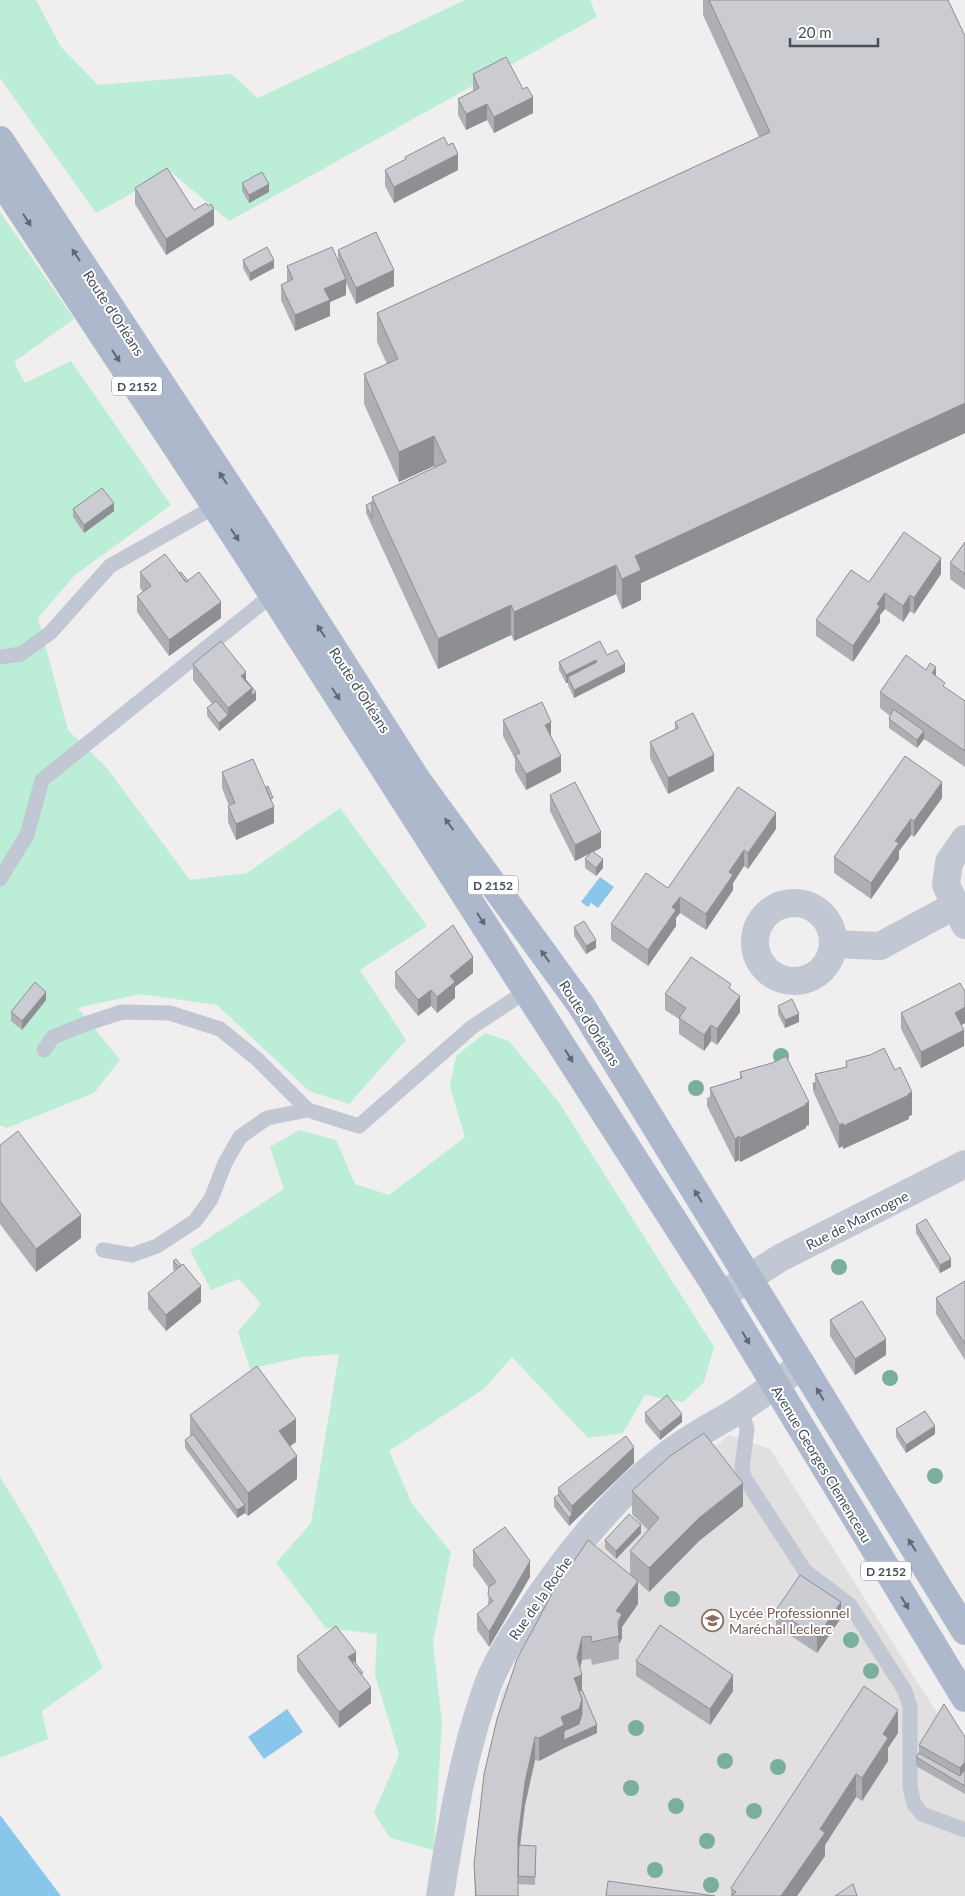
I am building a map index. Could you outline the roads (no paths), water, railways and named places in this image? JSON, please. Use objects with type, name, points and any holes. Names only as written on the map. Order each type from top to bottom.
[{"type":"main road","name":"Route d'Orléans","points":[[0,140],[260,534],[417,780],[581,1005],[750,1278]]},
{"type":"main road","name":"Route d'Orléans","points":[[0,179],[216,506],[528,990],[695,1255]]},
{"type":"main road","name":"Avenue Georges Clemenceau","points":[[695,1255],[965,1698]]},
{"type":"main road","name":"D 2152","points":[[750,1278],[837,1424],[965,1631]]},
{"type":"street","points":[[834,944],[880,946],[960,915],[946,885],[949,862],[965,839]]},
{"type":"street","name":"Rue de Marmogne","points":[[721,1296],[780,1258],[965,1164]]},
{"type":"street","name":"Rue de la Roche","points":[[440,1896],[451,1827],[466,1758],[485,1692],[500,1656],[551,1578],[596,1522],[634,1483],[668,1453],[741,1408],[802,1365]]},
{"type":"lane","points":[[0,657],[21,654],[50,633],[110,566],[216,506]]},
{"type":"lane","points":[[0,879],[27,835],[42,780],[272,595]]},
{"type":"lane","points":[[44,1050],[53,1037],[122,1012],[170,1013],[220,1029],[257,1059],[308,1110],[359,1126],[472,1027],[528,990]]},
{"type":"lane","points":[[103,1250],[132,1256],[156,1246],[195,1221],[211,1199],[225,1163],[240,1137],[267,1118],[308,1110]]},
{"type":"lane","points":[[741,1408],[747,1429],[742,1467],[744,1477],[805,1571],[850,1605],[905,1691],[910,1707],[910,1787],[914,1804],[922,1814],[965,1830]]},
{"type":"water","points":[[600,877],[614,887],[598,908],[591,903],[588,907],[581,902]]},
{"type":"water","points":[[287,1709],[303,1732],[264,1759],[248,1737]]},
{"type":"water","points":[[0,1815],[61,1896],[0,1896]]},
{"type":"place","name":"Lycée Professionnel Maréchal Leclerc","points":[[713,1620]]}]
